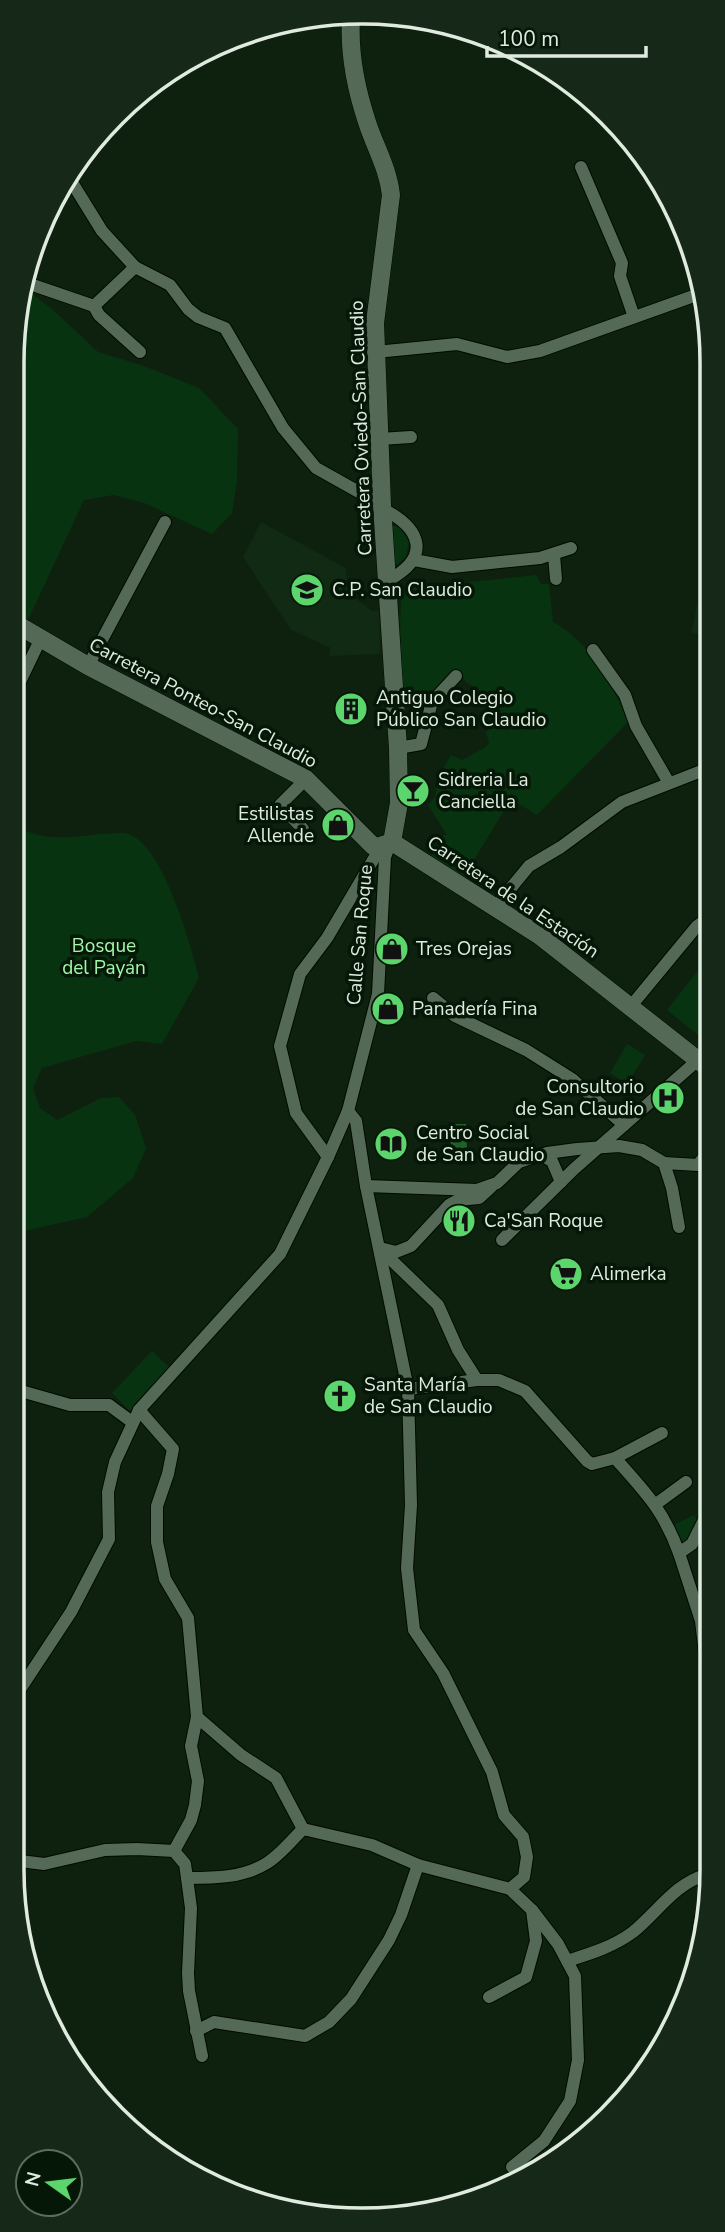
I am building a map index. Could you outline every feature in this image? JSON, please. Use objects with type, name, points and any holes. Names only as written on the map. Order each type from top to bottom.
[{"type":"street","name":"Carretera Oviedo-San Claudio","points":[[351,24],[357,84],[367,123],[389,175],[391,195],[375,323],[398,748],[399,803],[391,843]]},
{"type":"street","points":[[581,167],[622,263],[620,276],[634,317]]},
{"type":"street","points":[[74,186],[102,231],[135,267],[170,285],[188,309],[198,317],[225,328],[283,428],[316,468],[406,523],[416,542],[414,559],[403,573],[388,580]]},
{"type":"street","points":[[94,306],[135,267]]},
{"type":"street","points":[[34,285],[94,306],[99,315],[140,352]]},
{"type":"street","points":[[376,352],[457,344],[507,357],[540,351],[694,295]]},
{"type":"street","points":[[380,439],[411,437]]},
{"type":"street","points":[[88,666],[165,522]]},
{"type":"street","points":[[414,559],[452,566],[554,555],[571,548]]},
{"type":"street","points":[[554,555],[556,579]]},
{"type":"street","name":"Carretera Ponteo-San Claudio","points":[[24,628],[88,666],[306,779],[373,846],[391,843]]},
{"type":"street","points":[[24,673],[41,638]]},
{"type":"street","points":[[593,650],[625,695],[636,726],[669,783]]},
{"type":"street","points":[[398,748],[421,744],[432,702],[456,676]]},
{"type":"street","points":[[496,906],[529,866],[561,847],[622,802],[700,771]]},
{"type":"street","points":[[303,828],[280,805],[306,779]]},
{"type":"street","points":[[328,1157],[296,1113],[280,1046],[300,974],[327,938],[376,856],[391,843]]},
{"type":"street","name":"Carretera de la Estación","points":[[391,843],[496,906],[564,954],[700,1062]]},
{"type":"street","name":"Calle San Roque","points":[[24,1683],[71,1612],[109,1539],[108,1492],[115,1462],[135,1416],[280,1254],[328,1157],[348,1111],[378,994],[385,857],[391,843]]},
{"type":"street","points":[[631,1006],[700,924]]},
{"type":"street","points":[[433,998],[455,1016],[526,1050],[572,1079],[624,1125]]},
{"type":"street","points":[[502,1240],[574,1169],[600,1149],[624,1125],[700,1066]]},
{"type":"street","points":[[348,1111],[356,1121],[366,1186],[408,1389],[411,1505],[407,1568],[414,1630],[443,1673],[492,1772],[504,1815],[523,1836],[527,1857],[524,1877],[510,1889]]},
{"type":"street","points":[[379,1248],[396,1252],[411,1246],[449,1205],[458,1200],[479,1198],[519,1161],[541,1155],[619,1146],[642,1150],[664,1163],[700,1166]]},
{"type":"street","points":[[568,1150],[574,1160],[574,1169]]},
{"type":"street","points":[[541,1155],[563,1159],[574,1169]]},
{"type":"street","points":[[541,1155],[552,1161],[561,1182]]},
{"type":"street","points":[[664,1163],[679,1227]]},
{"type":"street","points":[[366,1186],[477,1189],[497,1183]]},
{"type":"street","points":[[379,1248],[438,1304],[458,1350],[477,1380]]},
{"type":"street","points":[[408,1389],[477,1380],[499,1380],[525,1391],[586,1461],[592,1464],[615,1458],[662,1433]]},
{"type":"street","points":[[24,1392],[69,1405],[109,1405],[135,1416],[173,1449],[157,1506],[157,1542],[165,1579],[188,1618],[197,1717],[191,1746],[198,1781],[191,1820],[174,1851]]},
{"type":"street","points":[[615,1458],[656,1504],[668,1524],[700,1618]]},
{"type":"street","points":[[656,1504],[686,1482]]},
{"type":"street","points":[[679,1553],[692,1544],[700,1528]]},
{"type":"street","points":[[197,1717],[240,1755],[276,1778],[303,1829],[372,1845],[418,1865],[510,1889],[532,1910],[558,1944],[575,1976],[578,2060],[570,2101],[544,2141],[512,2167]]},
{"type":"street","points":[[187,1878],[246,1874],[269,1862],[303,1829]]},
{"type":"street","points":[[24,1862],[44,1864],[105,1850],[174,1851],[185,1864],[187,1878],[191,1908],[188,1973],[202,2056]]},
{"type":"street","points":[[196,2031],[214,2022],[305,2036],[329,2022],[351,1999],[390,1940],[418,1865]]},
{"type":"street","points":[[567,1961],[621,1940],[634,1932],[685,1885],[700,1878]]},
{"type":"street","points":[[489,1997],[527,1978],[536,1941],[532,1910]]},
{"type":"shaded area","name":"C.P. San Claudio","points":[[261,522],[346,568],[347,583],[354,597],[372,611],[379,611],[380,654],[329,656],[331,648],[291,630],[243,557]]},
{"type":"shaded area","points":[[700,592],[700,634],[691,633]]},
{"type":"shaded area","points":[[450,1124],[466,1124],[467,1151],[451,1152]]},
{"type":"green space","points":[[32,294],[51,308],[98,352],[144,366],[199,388],[238,429],[237,481],[232,513],[212,534],[144,503],[114,495],[84,500],[27,622],[24,620],[24,362]]},
{"type":"green space","points":[[392,526],[399,526],[409,541],[406,557],[394,567]]},
{"type":"green space","points":[[536,575],[541,584],[549,584],[553,622],[566,630],[589,652],[629,721],[537,815],[511,799],[466,873],[467,880],[430,857],[444,835],[447,835],[428,805],[435,797],[439,777],[451,755],[462,760],[486,747],[489,742],[486,733],[502,704],[466,682],[459,670],[427,707],[403,708],[400,621],[402,593],[419,581],[444,585]]},
{"type":"green space","name":"Bosque del Payán","points":[[24,830],[56,837],[122,833],[136,838],[149,851],[172,894],[199,978],[162,1044],[136,1041],[42,1068],[33,1088],[40,1108],[57,1120],[101,1098],[119,1097],[135,1115],[146,1148],[133,1178],[87,1217],[24,1231]]},
{"type":"green space","points":[[700,968],[700,1037],[667,1010]]},
{"type":"green space","points":[[627,1044],[645,1055],[627,1084],[610,1073]]},
{"type":"green space","points":[[152,1351],[170,1368],[130,1411],[112,1393]]},
{"type":"green space","points":[[694,1515],[699,1523],[686,1542],[682,1541],[674,1525]]},
{"type":"place","name":"C.P. San Claudio","points":[[307,590]]},
{"type":"place","name":"Antiguo Colegio Público San Claudio","points":[[351,709]]},
{"type":"place","name":"Sidreria La Canciella","points":[[413,791]]},
{"type":"place","name":"Estilistas Allende","points":[[338,825]]},
{"type":"place","name":"Tres Orejas","points":[[392,949]]},
{"type":"place","name":"Panadería Fina","points":[[388,1009]]},
{"type":"place","name":"Consultorio de San Claudio","points":[[668,1098]]},
{"type":"place","name":"Centro Social de San Claudio","points":[[391,1144]]},
{"type":"place","name":"Ca'San Roque","points":[[459,1221]]},
{"type":"place","name":"Alimerka","points":[[566,1274]]},
{"type":"place","name":"Santa María de San Claudio","points":[[340,1396]]}]
